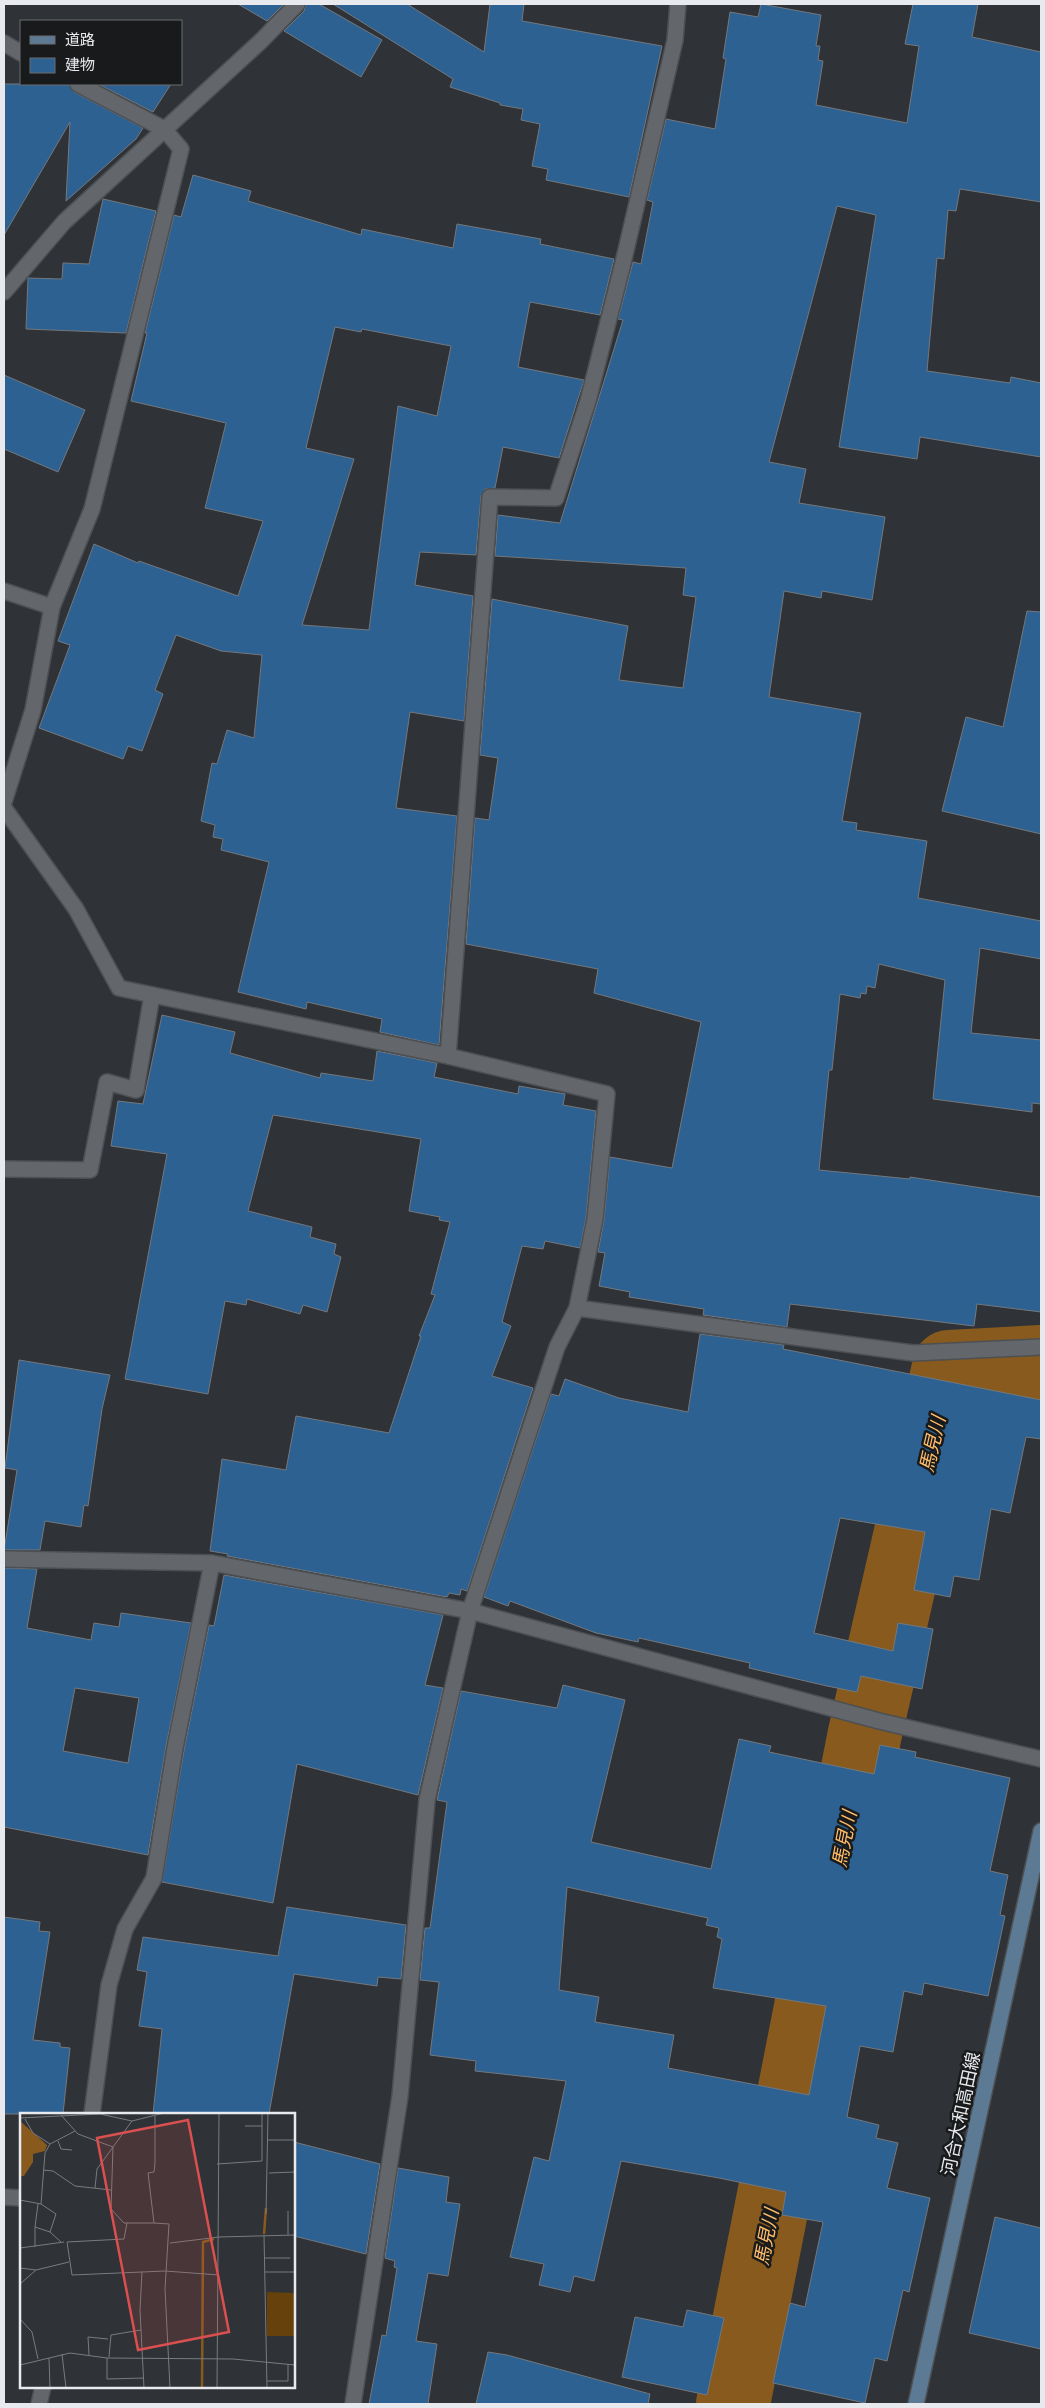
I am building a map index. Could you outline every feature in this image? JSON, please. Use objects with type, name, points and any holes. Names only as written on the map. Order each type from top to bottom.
[{"type":"main road","name":"河合大和高田線","points":[[916,2404],[1041,1831]]},
{"type":"street","points":[[4,292],[64,222],[261,41],[297,4]]},
{"type":"street","points":[[448,1056],[490,497],[556,498],[588,401],[623,263],[675,40],[678,4]]},
{"type":"street","points":[[4,43],[20,52]]},
{"type":"street","points":[[4,802],[33,710],[52,607],[92,509],[182,149],[164,129],[80,85]]},
{"type":"street","points":[[4,591],[52,607]]},
{"type":"street","points":[[4,808],[76,909],[119,988],[448,1056],[607,1094],[595,1219],[578,1308],[557,1347],[470,1611],[427,1800],[400,2096],[353,2404]]},
{"type":"street","points":[[4,1170],[90,1170],[107,1082],[136,1090],[152,995]]},
{"type":"street","points":[[578,1308],[913,1353],[1041,1347]]},
{"type":"street","points":[[4,1558],[212,1564],[470,1611],[848,1713],[1041,1759]]},
{"type":"street","points":[[92,2113],[108,1985],[125,1929],[154,1878],[175,1748],[212,1564]]},
{"type":"street","points":[[4,2197],[20,2198]]},
{"type":"street","points":[[39,2404],[43,2388]]},
{"type":"building","points":[[238,4],[284,4],[267,21]]},
{"type":"building","points":[[306,4],[319,4],[382,40],[361,77],[284,31],[304,11]]},
{"type":"building","points":[[333,4],[407,4],[484,52],[490,4],[524,4],[522,21],[662,46],[629,197],[546,180],[548,169],[532,166],[540,124],[521,120],[523,109],[500,105],[500,103],[450,87],[453,79]]},
{"type":"building","points":[[761,4],[821,15],[816,46],[820,46],[818,60],[823,61],[816,105],[907,123],[919,46],[905,44],[913,4],[978,4],[972,37],[1041,52],[1041,202],[960,189],[956,211],[948,210],[944,259],[937,258],[927,371],[1010,383],[1011,377],[1041,383],[1041,457],[920,437],[917,459],[839,447],[876,215],[837,206],[769,462],[806,469],[799,503],[885,517],[872,600],[822,591],[821,598],[784,591],[769,697],[861,713],[842,821],[857,823],[856,830],[927,841],[918,898],[1041,921],[1041,959],[980,948],[971,1033],[1041,1040],[1041,1104],[1032,1103],[1032,1112],[933,1099],[945,980],[879,964],[875,988],[867,986],[866,994],[861,993],[860,998],[840,994],[832,1070],[829,1070],[819,1170],[910,1179],[910,1177],[1041,1197],[1041,1312],[977,1304],[974,1326],[790,1304],[787,1327],[703,1315],[704,1309],[629,1297],[630,1292],[599,1286],[605,1253],[598,1252],[604,1220],[610,1157],[672,1168],[701,1022],[594,993],[598,969],[466,944],[475,818],[489,820],[498,758],[480,755],[492,599],[628,626],[619,680],[683,688],[696,597],[683,595],[686,568],[495,556],[498,515],[560,523],[623,320],[618,319],[633,262],[641,264],[653,202],[647,200],[666,119],[715,129],[726,59],[723,58],[730,12],[758,17]]},
{"type":"building","points":[[4,84],[70,85],[74,92],[143,128],[136,139],[66,201],[70,122],[4,235]]},
{"type":"building","points":[[100,85],[170,85],[153,112]]},
{"type":"building","points":[[193,175],[251,191],[248,201],[361,235],[362,229],[453,248],[457,224],[541,239],[540,244],[614,259],[600,315],[530,302],[518,367],[584,380],[559,458],[503,447],[495,488],[485,489],[481,496],[476,555],[420,552],[415,585],[473,596],[464,721],[410,712],[396,808],[457,816],[439,1045],[380,1032],[382,1019],[307,1002],[306,1009],[238,992],[269,862],[221,850],[223,839],[213,837],[215,825],[201,821],[212,763],[217,764],[227,730],[254,738],[262,655],[221,651],[176,635],[155,690],[163,694],[142,751],[128,746],[123,759],[39,728],[70,645],[58,641],[94,544],[138,563],[139,561],[238,596],[263,521],[205,508],[226,423],[131,401],[147,333],[145,333],[174,215],[181,217]],"holes":[[[335,327],[361,332],[362,329],[451,346],[437,416],[398,406],[369,630],[302,625],[354,459],[306,448]]]},
{"type":"building","points":[[103,199],[156,211],[126,333],[26,329],[28,278],[62,279],[63,263],[89,264]]},
{"type":"building","points":[[4,375],[85,410],[58,472],[4,449]]},
{"type":"building","points":[[1027,611],[1041,612],[1041,834],[942,811],[966,717],[1003,727]]},
{"type":"building","points":[[162,1015],[235,1032],[230,1053],[320,1078],[321,1073],[373,1081],[377,1051],[437,1063],[434,1077],[518,1094],[519,1086],[565,1094],[563,1105],[596,1111],[586,1218],[580,1248],[545,1241],[543,1249],[522,1246],[502,1322],[511,1326],[492,1376],[533,1388],[467,1591],[461,1589],[460,1595],[449,1593],[447,1597],[227,1556],[228,1554],[210,1551],[222,1459],[286,1470],[296,1416],[389,1433],[421,1336],[419,1336],[435,1295],[431,1294],[450,1222],[439,1220],[440,1217],[409,1211],[421,1139],[273,1115],[248,1211],[312,1227],[310,1237],[336,1244],[334,1254],[341,1257],[327,1312],[303,1305],[300,1314],[247,1299],[246,1305],[225,1301],[208,1394],[125,1379],[167,1154],[111,1146],[118,1101],[143,1104]]},
{"type":"building","points":[[700,1334],[784,1345],[783,1349],[1041,1400],[1041,1439],[1026,1437],[1010,1513],[991,1509],[979,1580],[954,1576],[950,1597],[914,1590],[925,1532],[840,1518],[814,1633],[893,1651],[898,1623],[933,1629],[922,1689],[861,1676],[857,1692],[827,1686],[749,1668],[750,1663],[639,1638],[638,1642],[596,1633],[510,1601],[508,1606],[484,1597],[551,1394],[559,1396],[565,1379],[619,1398],[688,1412]]},
{"type":"building","points":[[19,1360],[110,1375],[102,1409],[88,1506],[84,1505],[81,1527],[45,1521],[40,1550],[4,1550],[17,1470],[5,1468]]},
{"type":"building","points":[[4,1568],[37,1569],[27,1628],[91,1640],[94,1623],[119,1627],[121,1613],[191,1623],[166,1746],[148,1855],[4,1827]],"holes":[[[75,1688],[139,1698],[128,1763],[63,1751]]]},
{"type":"building","points":[[224,1575],[443,1615],[425,1685],[443,1688],[418,1795],[297,1764],[273,1903],[162,1882],[184,1750],[209,1625],[214,1626]]},
{"type":"building","points":[[563,1685],[625,1700],[591,1842],[711,1869],[739,1739],[771,1746],[769,1752],[874,1774],[880,1745],[916,1752],[915,1757],[1010,1778],[990,1871],[1008,1875],[1000,1915],[1005,1916],[988,1996],[924,1983],[922,1995],[904,1991],[893,2052],[860,2046],[847,2117],[879,2125],[876,2138],[898,2143],[887,2188],[930,2198],[909,2292],[903,2290],[887,2361],[875,2358],[865,2403],[773,2383],[790,2303],[805,2307],[823,2222],[782,2215],[786,2192],[621,2161],[594,2281],[574,2276],[570,2292],[539,2285],[544,2264],[510,2257],[534,2157],[549,2161],[566,2081],[475,2071],[476,2061],[430,2055],[439,1982],[420,1980],[425,1928],[430,1928],[447,1802],[437,1800],[461,1691],[557,1708]],"holes":[[[567,1887],[708,1918],[706,1925],[719,1928],[717,1937],[722,1939],[713,1988],[826,2006],[809,2095],[668,2068],[674,2035],[595,2022],[599,1997],[559,1990]]]},
{"type":"building","points":[[287,1907],[406,1925],[401,1979],[378,1977],[377,1986],[294,1974],[269,2113],[153,2113],[162,2029],[139,2026],[147,1972],[137,1970],[143,1937],[278,1956]]},
{"type":"building","points":[[4,1917],[40,1922],[39,1931],[50,1932],[33,2040],[60,2043],[60,2047],[70,2048],[63,2113],[4,2114]]},
{"type":"building","points":[[295,2142],[380,2164],[366,2254],[295,2236]]},
{"type":"building","points":[[398,2168],[449,2177],[446,2202],[460,2204],[448,2276],[428,2273],[416,2341],[437,2344],[428,2404],[369,2404],[382,2335],[386,2336],[397,2268],[394,2267],[395,2261],[385,2258]]},
{"type":"building","points":[[995,2217],[1041,2228],[1041,2349],[969,2333]]},
{"type":"building","points":[[687,2310],[724,2318],[707,2395],[622,2377],[635,2317],[683,2327]]},
{"type":"building","points":[[488,2352],[507,2355],[650,2394],[648,2404],[476,2404]]},
{"type":"waterway","name":"馬見川","points":[[733,2404],[865,1733],[949,1367],[1041,1362]]}]
